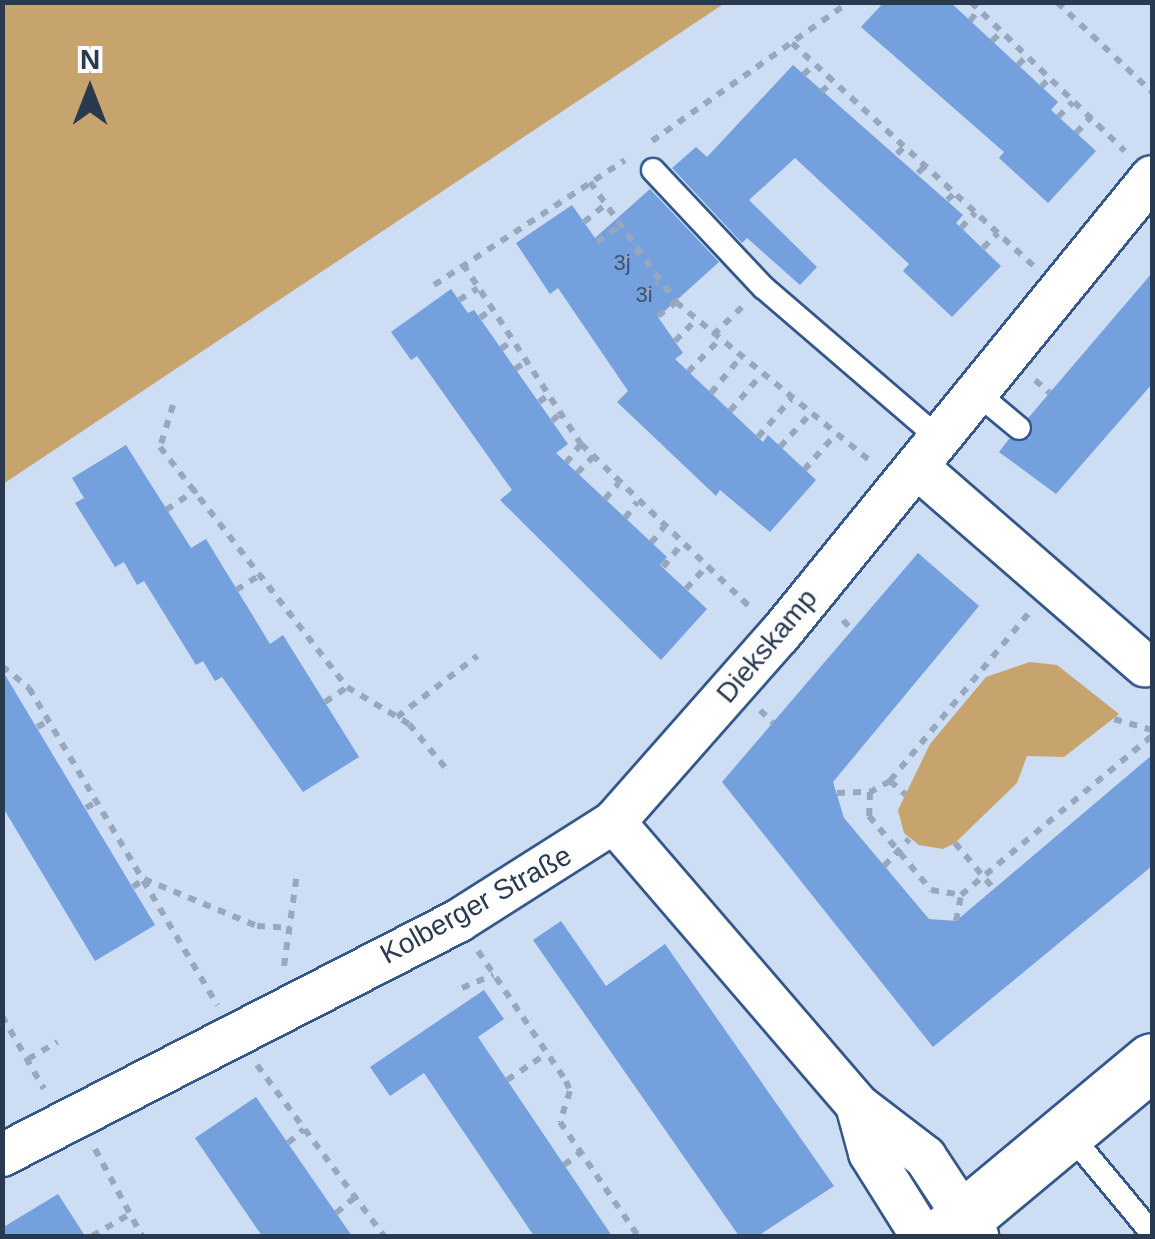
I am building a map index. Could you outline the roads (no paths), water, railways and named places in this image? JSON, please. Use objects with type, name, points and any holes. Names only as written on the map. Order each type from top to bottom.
[{"type":"main road","points":[[951,1232],[1152,1061]]},
{"type":"street","name":"Diekskamp","points":[[614,822],[780,634],[1152,177]]},
{"type":"street","points":[[921,464],[1051,586],[1146,665]]},
{"type":"street","points":[[614,822],[857,1105],[926,1156],[951,1232]]},
{"type":"street","name":"Kolberger Straße","points":[[2,1155],[458,921],[614,822]]},
{"type":"lane","points":[[653,170],[921,464]]},
{"type":"lane","points":[[978,394],[1020,428]]},
{"type":"lane","points":[[1068,1132],[1152,1233]]}]
